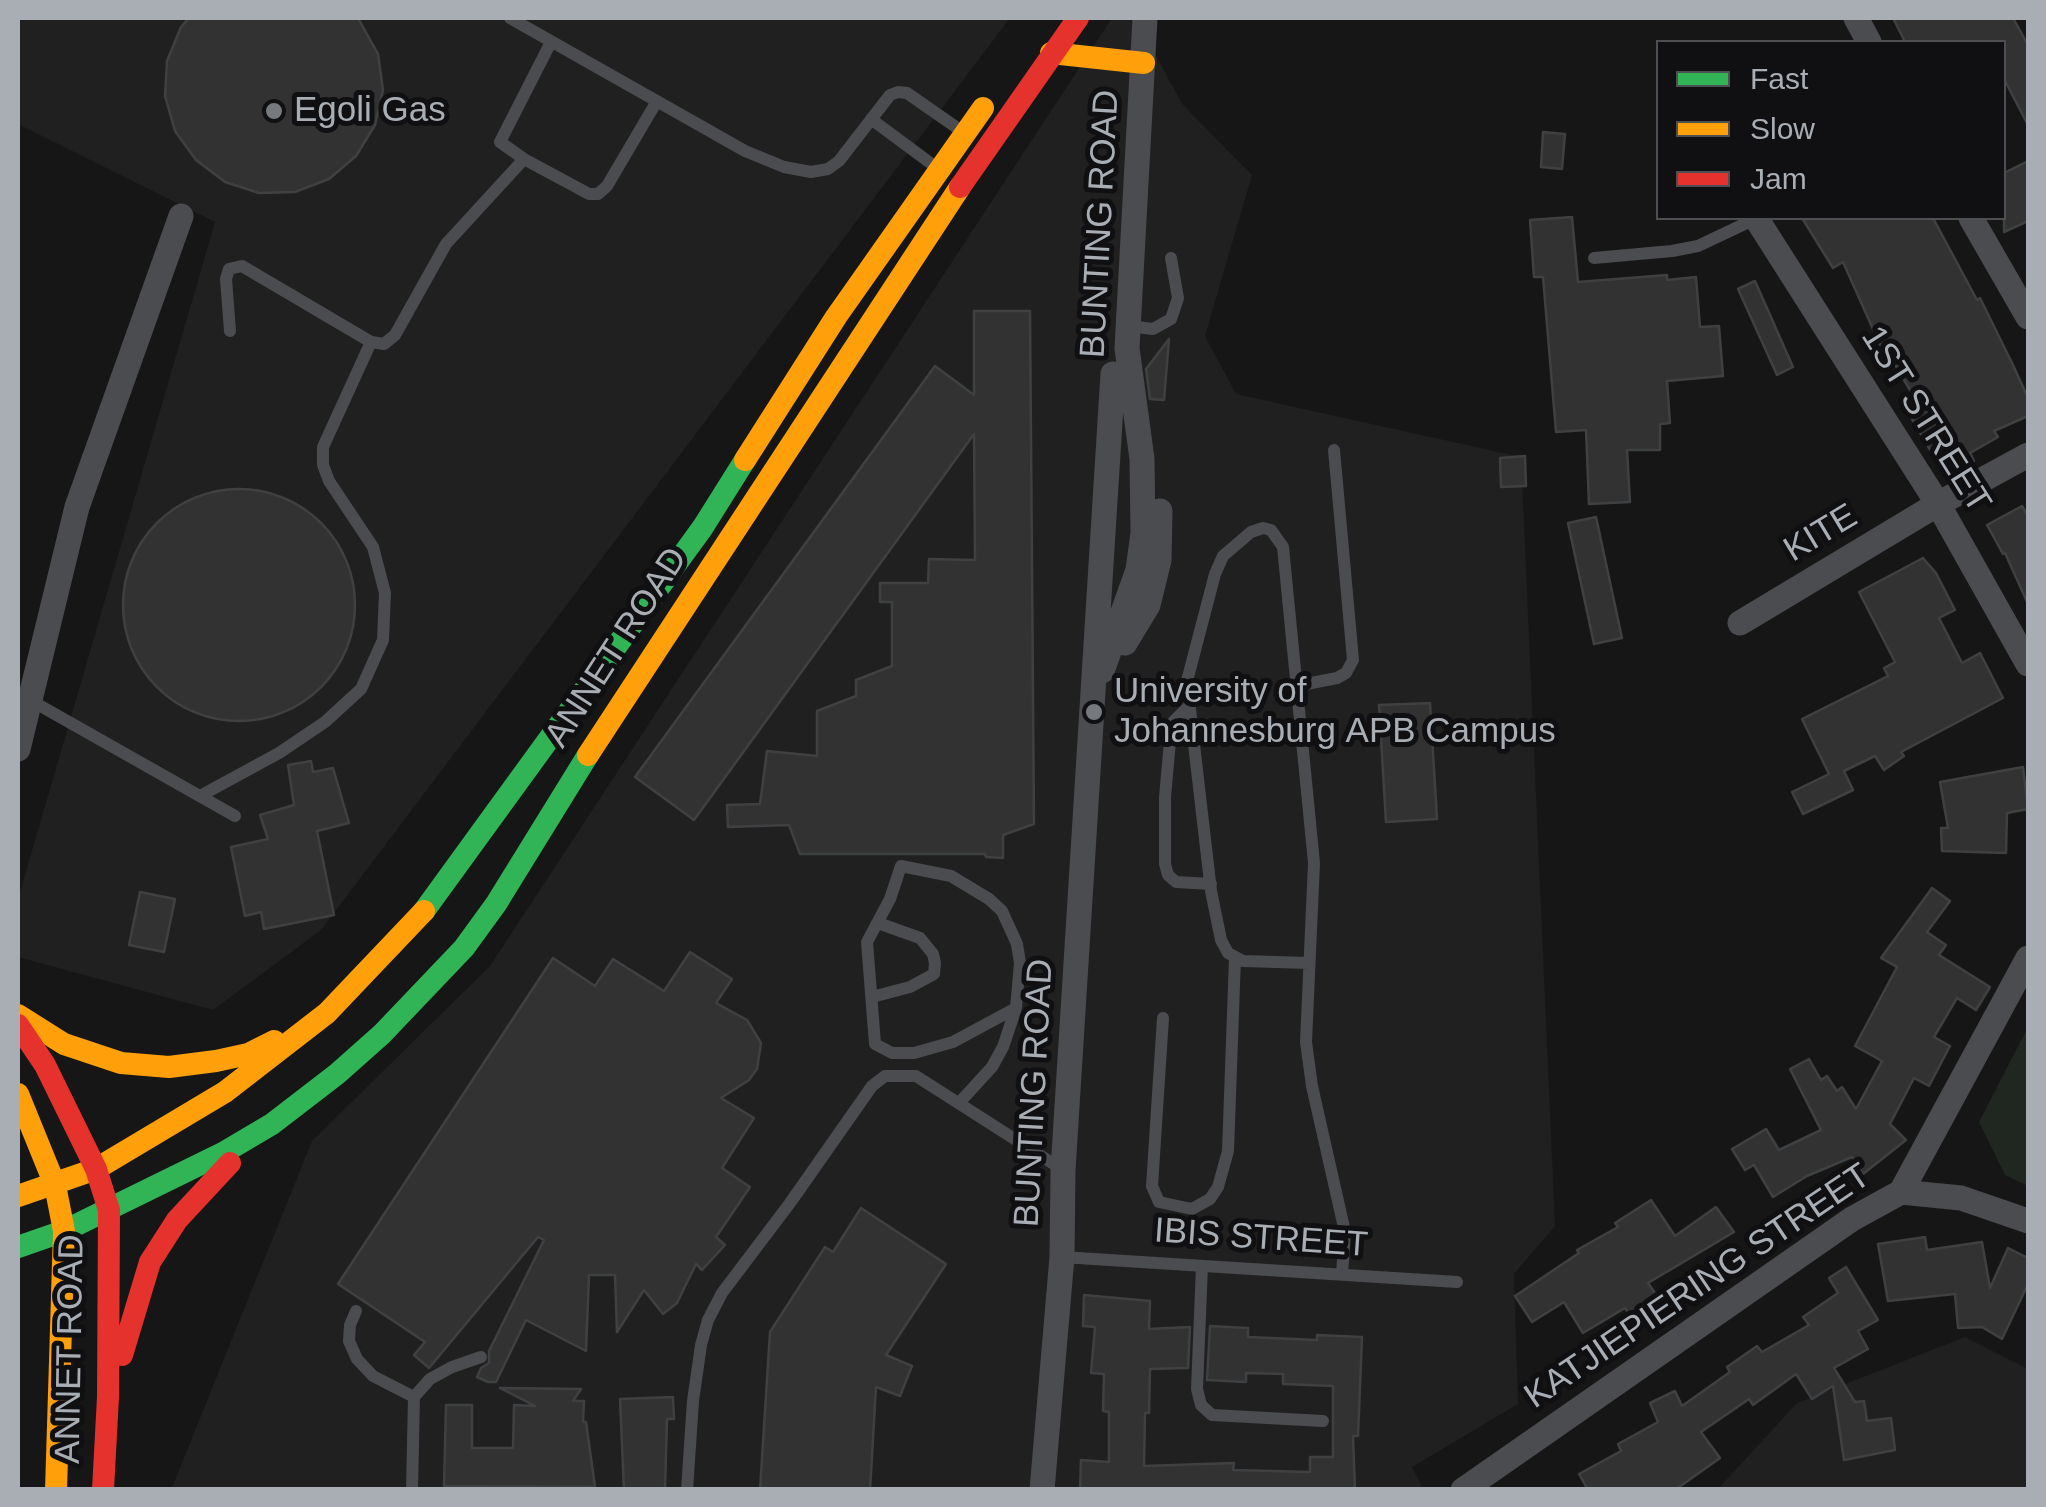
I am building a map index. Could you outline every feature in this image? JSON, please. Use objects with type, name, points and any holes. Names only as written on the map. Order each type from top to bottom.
[{"type":"main road","name":"ANNET ROAD","points":[[109,1210],[272,1124],[371,1044],[464,948],[496,904],[629,689],[866,337],[978,160],[1078,18]]},
{"type":"main road","points":[[1051,53],[1136,62]]},
{"type":"main road","name":"ANNET ROAD","points":[[103,1490],[108,1397],[109,1210],[96,1169],[225,1092],[327,1013],[409,929],[703,527],[836,317],[998,86]]},
{"type":"main road","points":[[960,141],[978,160]]},
{"type":"main road","points":[[836,317],[866,337]]},
{"type":"main road","points":[[18,1014],[64,1044],[91,1055],[121,1063],[169,1067],[248,1054],[327,1013]]},
{"type":"main road","points":[[18,1026],[44,1066],[96,1169],[18,1196]]},
{"type":"main road","name":"ANNET ROAD","points":[[18,1094],[55,1185],[64,1231],[56,1490]]},
{"type":"main road","points":[[108,1397],[150,1262],[198,1193],[272,1124]]},
{"type":"main road","points":[[18,1247],[109,1210]]},
{"type":"street","name":"BUNTING ROAD","points":[[1092,699],[1141,557],[1145,507],[1127,360],[1136,62],[1132,18]]},
{"type":"street","name":"BUNTING ROAD","points":[[1040,1487],[1062,1257],[1063,1170],[1092,699],[1115,519],[1112,374],[1136,62],[1145,18]]},
{"type":"street","points":[[1856,18],[1868,40]]},
{"type":"street","points":[[18,749],[27,690],[78,507],[181,216]]},
{"type":"street","name":"1ST STREET","points":[[1757,220],[1938,504],[2028,664]]},
{"type":"street","points":[[1972,220],[2028,316]]},
{"type":"street","name":"KITE","points":[[1740,624],[1938,504],[2028,455]]},
{"type":"street","name":"KATJIEPIERING STREET","points":[[1463,1490],[1852,1219],[1901,1192],[2028,958]]},
{"type":"street","points":[[1901,1192],[1961,1198],[2028,1221]]},
{"type":"lane","points":[[510,18],[745,151],[784,167],[811,172],[828,169],[840,161],[890,94],[898,92],[907,94],[960,141]]},
{"type":"lane","points":[[551,42],[500,142],[524,159],[589,194],[598,194],[607,186],[657,100]]},
{"type":"lane","points":[[871,119],[940,169]]},
{"type":"lane","points":[[230,331],[226,279],[229,270],[242,266],[371,342],[384,344],[395,336],[446,244],[524,159]]},
{"type":"lane","points":[[1594,258],[1698,246],[1752,220]]},
{"type":"lane","points":[[1128,326],[1153,329],[1172,318],[1178,298],[1171,258]]},
{"type":"lane","points":[[200,796],[279,753],[325,722],[360,689],[383,640],[385,593],[373,547],[323,465],[324,447],[371,342]]},
{"type":"lane","points":[[1296,686],[1337,678],[1346,673],[1353,660],[1334,450]]},
{"type":"lane","points":[[1164,1018],[1152,1186],[1159,1202],[1192,1208],[1210,1200],[1218,1187],[1228,1151],[1235,958],[1222,940],[1210,884],[1187,681],[1214,574],[1223,556],[1251,532],[1263,528],[1276,535],[1282,547],[1314,863],[1306,1042],[1345,1232],[1342,1274]]},
{"type":"lane","points":[[27,690],[235,816]]},
{"type":"lane","points":[[1190,705],[1174,721],[1171,730],[1165,864],[1172,881],[1210,884]]},
{"type":"lane","points":[[959,1103],[992,1067],[1003,1047],[1016,1008],[1020,963],[1002,911],[951,876],[901,866],[890,899],[867,942],[876,1044],[892,1053],[914,1053],[953,1042],[1016,1008]]},
{"type":"lane","points":[[872,997],[922,981],[934,974],[936,964],[920,938],[878,922]]},
{"type":"lane","points":[[1235,958],[1308,963]]},
{"type":"lane","points":[[687,1490],[701,1345],[722,1293],[872,1086],[885,1076],[916,1076],[1063,1170]]},
{"type":"lane","name":"IBIS STREET","points":[[1062,1257],[1457,1282]]},
{"type":"lane","points":[[1202,1266],[1197,1389],[1201,1405],[1212,1415],[1323,1422]]},
{"type":"lane","points":[[356,1311],[349,1342],[357,1359],[373,1376],[414,1397]]},
{"type":"lane","points":[[412,1490],[414,1397],[430,1379],[482,1357]]},
{"type":"shaded area","name":"Egoli Gas","points":[[18,18],[1010,18],[321,930],[213,1010],[18,957],[18,899],[215,222],[18,124]]},
{"type":"shaded area","name":"University of Johannesburg APB Campus","points":[[1112,18],[1135,18],[1183,105],[1252,175],[1205,336],[1236,394],[1521,457],[1555,1226],[1514,1274],[1518,1404],[1412,1467],[1423,1489],[171,1490],[312,1141],[490,966]]},
{"type":"shaded area","points":[[2028,1027],[2028,1186],[2005,1175],[1979,1122]]},
{"type":"shaded area","points":[[1965,1337],[2028,1369],[2028,1489],[1717,1490],[1797,1403]]},
{"type":"building","name":"Egoli Gas","points":[[189,18],[358,18],[378,54],[383,90],[375,125],[356,156],[329,179],[295,192],[259,193],[225,182],[196,160],[175,131],[165,96],[167,61],[181,27]]},
{"type":"building","points":[[1893,18],[2013,18],[2028,45],[2028,125],[2006,83],[2006,40],[1904,40]]},
{"type":"building","points":[[1543,132],[1565,134],[1562,169],[1541,167]]},
{"type":"building","points":[[2028,161],[2028,221],[2004,232],[2006,220],[2006,172]]},
{"type":"building","points":[[1572,217],[1578,282],[1667,275],[1667,280],[1696,277],[1700,327],[1719,326],[1723,376],[1667,381],[1670,423],[1660,424],[1660,450],[1627,450],[1630,502],[1589,504],[1586,430],[1556,432],[1543,277],[1534,277],[1530,220]]},
{"type":"building","points":[[1803,220],[1934,220],[1977,300],[1980,298],[2013,365],[2028,398],[2028,416],[1994,431],[1998,437],[1970,453],[1974,461],[1946,477],[1912,419],[1923,412],[1894,363],[1889,365],[1843,262],[1833,268]]},
{"type":"building","points":[[1755,281],[1793,367],[1777,375],[1738,289]]},
{"type":"building","points":[[974,311],[1030,311],[1034,824],[1003,835],[1003,858],[985,854],[800,854],[789,825],[728,827],[727,805],[760,804],[767,751],[817,756],[817,711],[856,696],[856,680],[892,666],[892,602],[880,602],[880,583],[928,583],[929,559],[975,560],[974,434],[694,820],[635,777],[935,366],[974,395]]},
{"type":"building","points":[[1169,339],[1164,400],[1150,399],[1146,369]]},
{"type":"building","points":[[1525,456],[1526,486],[1501,487],[1500,458]]},
{"type":"building","points":[[239,489],[283,498],[321,523],[346,561],[355,605],[346,649],[321,687],[283,712],[239,721],[195,712],[157,687],[132,649],[123,605],[132,561],[157,523],[195,498]]},
{"type":"building","points":[[2022,506],[2028,516],[2028,604],[2005,553],[1987,525]]},
{"type":"building","points":[[1596,517],[1622,638],[1594,644],[1568,523]]},
{"type":"building","points":[[1923,558],[1936,573],[1955,610],[1939,618],[1962,663],[1980,653],[2003,698],[1901,752],[1904,756],[1884,770],[1875,756],[1844,771],[1853,790],[1803,814],[1792,792],[1829,774],[1802,719],[1888,676],[1884,668],[1895,662],[1859,592]]},
{"type":"building","points":[[1430,703],[1437,819],[1386,822],[1379,705]]},
{"type":"building","points":[[311,761],[313,772],[333,768],[349,823],[317,831],[334,915],[264,929],[261,912],[245,916],[231,847],[268,839],[260,815],[294,805],[288,765]]},
{"type":"building","points":[[2023,767],[2028,809],[2007,813],[2006,853],[1942,851],[1941,828],[1948,828],[1940,782]]},
{"type":"building","points":[[1932,888],[1950,901],[1927,932],[1946,945],[1939,955],[1990,987],[1976,1010],[1957,998],[1934,1037],[1950,1046],[1929,1086],[1914,1078],[1890,1124],[1906,1140],[1863,1174],[1852,1157],[1807,1176],[1773,1197],[1754,1165],[1745,1170],[1732,1149],[1766,1129],[1779,1150],[1821,1130],[1790,1069],[1809,1059],[1821,1080],[1827,1076],[1837,1091],[1842,1087],[1856,1109],[1882,1061],[1855,1046],[1897,967],[1881,958]]},
{"type":"building","points":[[140,892],[175,899],[164,952],[129,945]]},
{"type":"building","points":[[690,952],[732,979],[716,1003],[747,1020],[761,1043],[757,1069],[749,1080],[721,1098],[754,1118],[722,1168],[750,1187],[716,1237],[725,1245],[702,1270],[696,1264],[677,1303],[663,1314],[644,1290],[617,1332],[615,1275],[589,1275],[586,1351],[526,1320],[496,1382],[488,1382],[477,1377],[489,1363],[489,1351],[544,1240],[538,1237],[429,1368],[414,1355],[425,1342],[338,1284],[553,958],[595,986],[613,959],[664,991]]},
{"type":"building","points":[[1651,1200],[1675,1236],[1716,1207],[1734,1232],[1648,1283],[1659,1299],[1631,1317],[1625,1308],[1583,1333],[1564,1302],[1532,1322],[1515,1296],[1579,1253],[1577,1250],[1618,1227],[1615,1223]]},
{"type":"building","points":[[861,1208],[946,1264],[886,1355],[912,1366],[900,1396],[876,1387],[870,1490],[760,1490],[770,1332],[825,1247],[833,1252]]},
{"type":"building","points":[[1925,1237],[1927,1250],[1982,1242],[1990,1288],[2008,1248],[2028,1258],[2028,1284],[2002,1339],[1982,1327],[1958,1328],[1955,1294],[1888,1301],[1878,1244]]},
{"type":"building","points":[[1846,1267],[1878,1320],[1858,1331],[1868,1349],[1834,1368],[1855,1402],[1864,1401],[1867,1421],[1891,1418],[1895,1450],[1844,1460],[1833,1386],[1812,1399],[1796,1374],[1753,1405],[1749,1399],[1701,1432],[1720,1458],[1675,1490],[1588,1490],[1579,1474],[1621,1451],[1618,1444],[1658,1422],[1650,1403],[1675,1391],[1682,1406],[1730,1372],[1727,1367],[1757,1346],[1762,1352],[1809,1325],[1803,1317],[1838,1293],[1829,1278]]},
{"type":"building","points":[[1084,1295],[1150,1301],[1149,1329],[1190,1327],[1188,1368],[1150,1369],[1144,1466],[1234,1463],[1233,1470],[1310,1472],[1310,1457],[1333,1457],[1333,1386],[1283,1384],[1283,1374],[1246,1373],[1246,1382],[1207,1380],[1210,1326],[1248,1328],[1248,1337],[1362,1337],[1358,1436],[1353,1436],[1355,1490],[1080,1490],[1081,1460],[1109,1462],[1109,1412],[1103,1411],[1104,1374],[1091,1373],[1095,1327],[1083,1326]]},
{"type":"building","points":[[500,1388],[581,1389],[573,1401],[584,1401],[583,1422],[595,1487],[444,1486],[446,1405],[472,1405],[472,1448],[513,1448],[514,1405],[535,1406]]},
{"type":"building","points":[[673,1397],[674,1419],[667,1419],[665,1490],[624,1490],[620,1399]]},
{"type":"traffic: fast","points":[[424,911],[703,527],[745,460]]},
{"type":"traffic: fast","points":[[18,1247],[64,1231],[223,1153],[272,1124],[337,1074],[382,1034],[464,948],[496,904],[588,755]]},
{"type":"traffic: slow","points":[[1051,53],[1144,63]]},
{"type":"traffic: slow","points":[[745,460],[836,317],[983,108]]},
{"type":"traffic: slow","points":[[588,755],[960,187]]},
{"type":"traffic: slow","points":[[18,1196],[96,1169],[225,1092],[327,1013],[424,911]]},
{"type":"traffic: slow","points":[[18,1015],[64,1044],[121,1063],[169,1067],[216,1061],[248,1054],[274,1041]]},
{"type":"traffic: slow","points":[[18,1094],[55,1185],[64,1231],[56,1490]]},
{"type":"traffic: jam","points":[[960,187],[1078,18]]},
{"type":"traffic: jam","points":[[18,1025],[45,1065],[96,1169],[109,1210],[108,1397],[103,1490]]},
{"type":"traffic: jam","points":[[122,1355],[150,1262],[177,1220],[230,1163]]},
{"type":"place","name":"Egoli Gas","points":[[274,111]]},
{"type":"place","name":"University of Johannesburg APB Campus","points":[[1094,712]]}]
